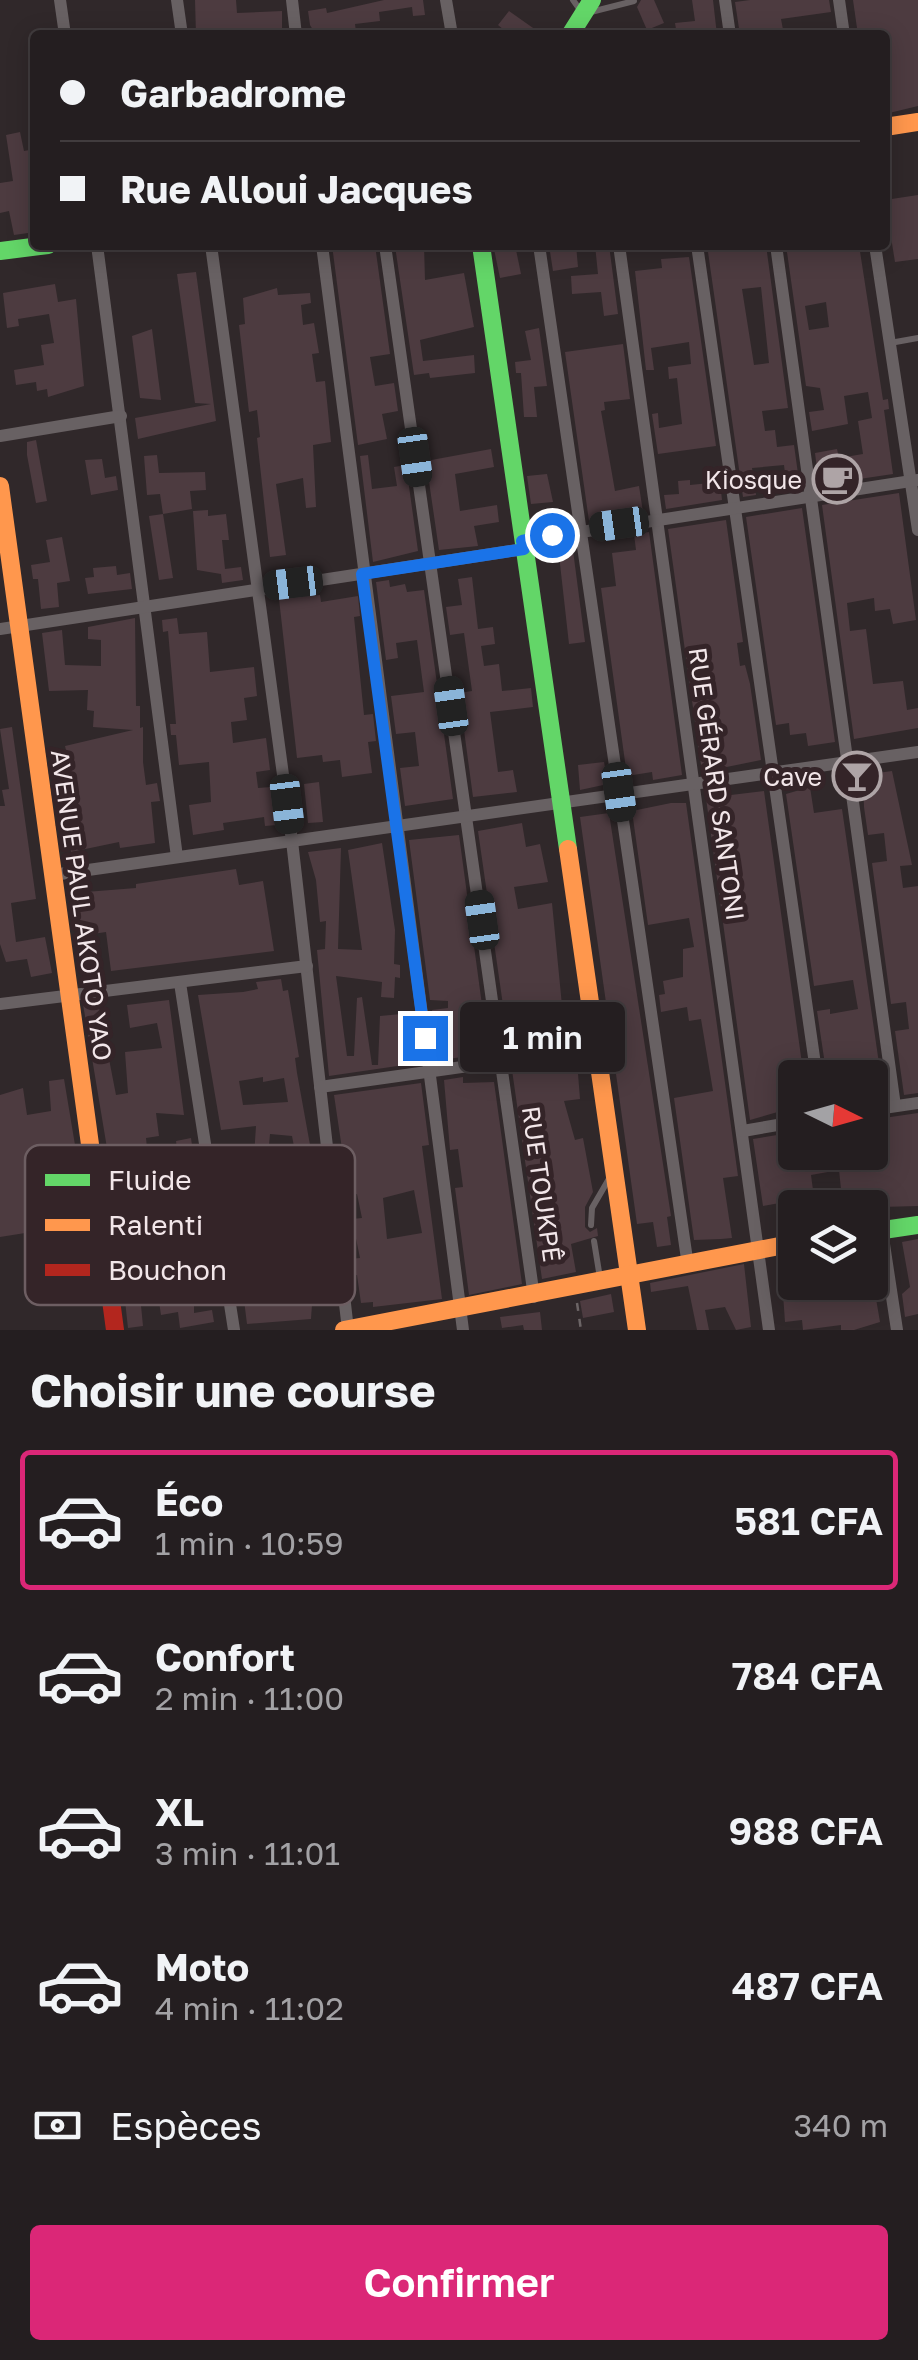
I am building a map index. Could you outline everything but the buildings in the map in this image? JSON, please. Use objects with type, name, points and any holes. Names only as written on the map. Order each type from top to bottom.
[{"type":"street","points":[[60,0],[64,30]]},
{"type":"street","points":[[177,0],[181,30]]},
{"type":"street","points":[[292,0],[295,30]]},
{"type":"street","points":[[446,0],[451,30]]},
{"type":"street","points":[[724,0],[729,30]]},
{"type":"street","points":[[839,0],[843,30]]},
{"type":"street","points":[[572,30],[582,5]]},
{"type":"street","points":[[890,126],[918,122]]},
{"type":"street","points":[[0,251],[30,247]]},
{"type":"street","points":[[98,250],[177,857]]},
{"type":"street","points":[[211,250],[292,841],[326,1145]]},
{"type":"street","points":[[323,250],[463,1330]]},
{"type":"street","name":"RUE TOUKPÊ","points":[[386,250],[534,1297]]},
{"type":"street","points":[[482,250],[638,1330]]},
{"type":"street","points":[[540,250],[687,1259]]},
{"type":"street","name":"RUE GÉRARD SANTONI","points":[[620,250],[769,1330]]},
{"type":"street","points":[[698,250],[814,1060]]},
{"type":"street","points":[[777,250],[895,1106]]},
{"type":"street","points":[[875,250],[915,481],[918,530]]},
{"type":"street","points":[[0,436],[121,416]]},
{"type":"street","points":[[0,629],[430,563],[581,530],[915,481]]},
{"type":"street","name":"AVENUE PAUL AKOTO YAO","points":[[0,486],[90,1145]]},
{"type":"street","points":[[53,875],[847,759],[918,752]]},
{"type":"street","points":[[0,1004],[307,966]]},
{"type":"street","points":[[180,983],[205,1145]]},
{"type":"street","points":[[320,1087],[597,1048]]},
{"type":"street","points":[[888,1107],[918,1103]]},
{"type":"street","points":[[743,1130],[778,1125]]},
{"type":"street","points":[[888,1229],[918,1225]]},
{"type":"street","points":[[344,1305],[347,1330],[534,1297],[687,1259],[778,1246]]},
{"type":"street","points":[[888,1285],[898,1330]]},
{"type":"street","name":"AVENUE PAUL AKOTO YAO","points":[[112,1305],[115,1330]]},
{"type":"street","points":[[230,1305],[234,1330]]},
{"type":"lane","points":[[582,5],[634,1]]},
{"type":"lane","points":[[889,343],[918,338]]},
{"type":"lane","points":[[592,1225],[595,1199],[615,1170]]},
{"type":"lane","points":[[594,1240],[600,1279]]},
{"type":"path","points":[[574,1286],[581,1330]]},
{"type":"traffic: fast","points":[[573,30],[592,0]]},
{"type":"traffic: fast","points":[[0,251],[30,247]]},
{"type":"traffic: fast","points":[[482,250],[568,849]]},
{"type":"traffic: fast","points":[[888,1229],[918,1225]]},
{"type":"traffic: slow","points":[[890,126],[918,122]]},
{"type":"traffic: slow","points":[[0,486],[90,1145]]},
{"type":"traffic: slow","points":[[568,849],[637,1330]]},
{"type":"traffic: slow","points":[[344,1330],[778,1246]]},
{"type":"traffic: jam","points":[[112,1305],[115,1330]]},
{"type":"place","name":"Kiosque","points":[[837,479]]},
{"type":"place","name":"Cave","points":[[857,776]]},
{"type":"route","points":[[425,1038],[362,574],[524,549],[522,541],[552,535]]}]
